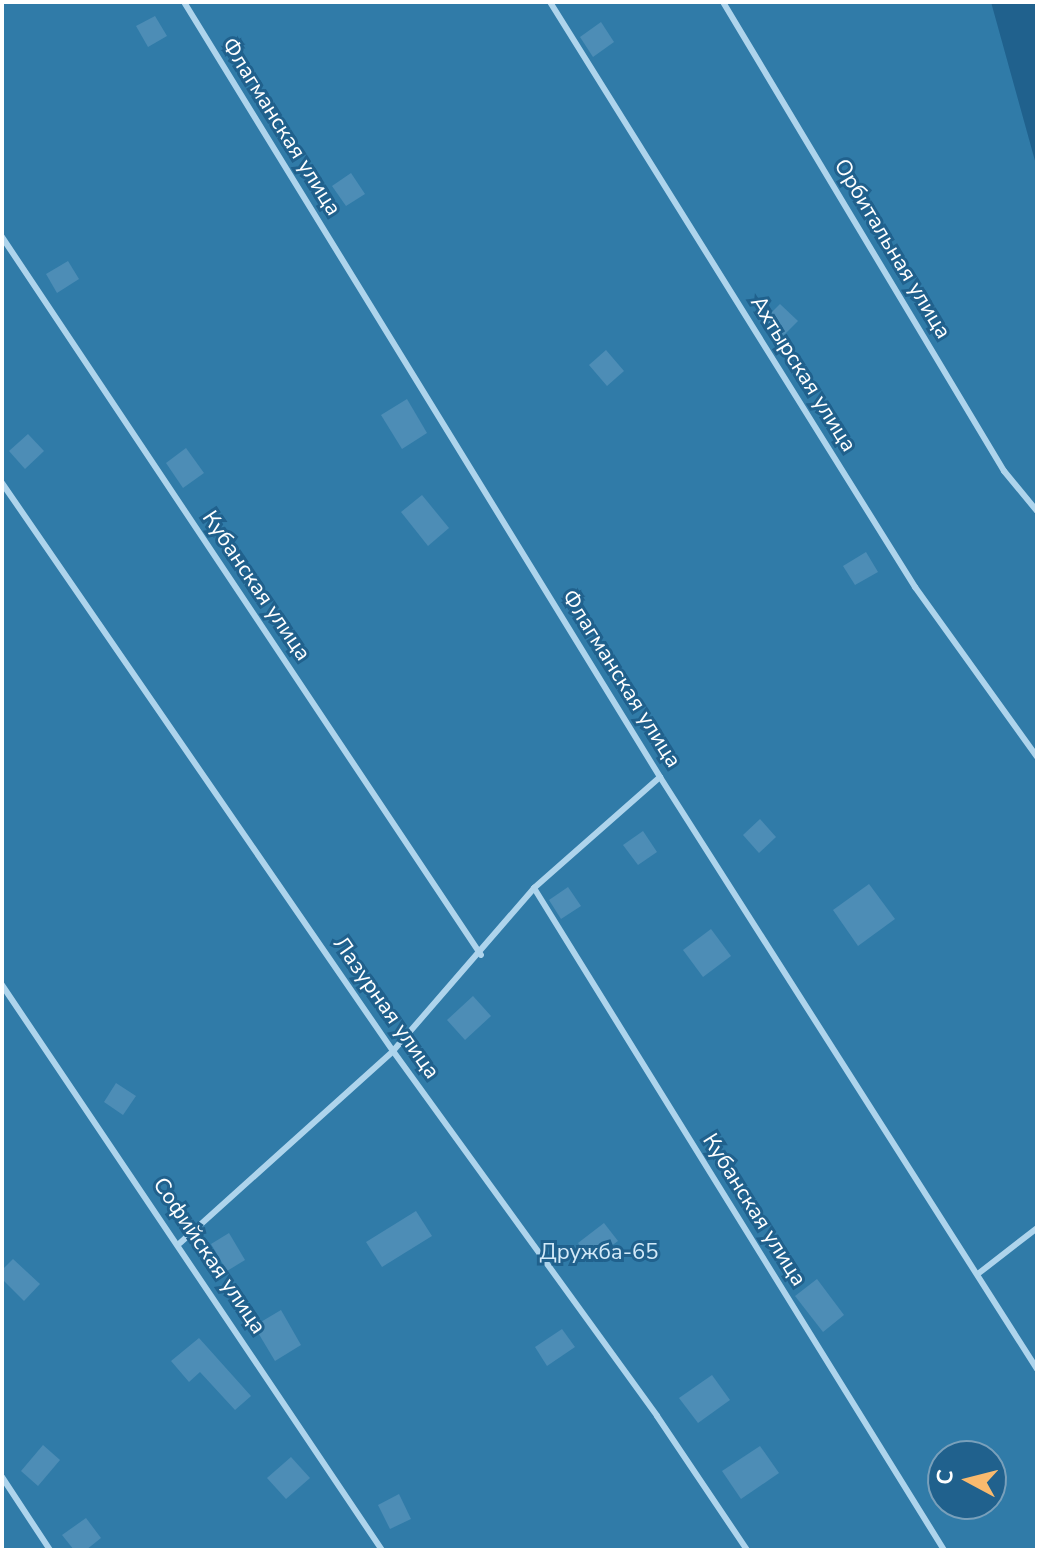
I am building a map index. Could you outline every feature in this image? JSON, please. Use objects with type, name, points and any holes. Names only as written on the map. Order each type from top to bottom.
[{"type":"lane","name":"Флагманская улица","points":[[184,2],[660,777],[979,1273],[1037,1369]]},
{"type":"lane","name":"Ахтырская улица","points":[[550,2],[915,587],[1037,757]]},
{"type":"lane","name":"Орбитальная улица","points":[[723,2],[1004,471],[1037,511]]},
{"type":"lane","name":"Кубанская улица","points":[[2,237],[481,955]]},
{"type":"lane","name":"Лазурная улица","points":[[2,483],[393,1051],[657,1416],[747,1550]]},
{"type":"lane","points":[[180,1243],[393,1051],[481,955],[534,888],[660,777]]},
{"type":"lane","name":"Кубанская улица","points":[[534,888],[944,1550]]},
{"type":"lane","name":"Софийская улица","points":[[2,985],[180,1243],[382,1550]]},
{"type":"lane","points":[[979,1273],[1037,1228]]},
{"type":"lane","points":[[2,1477],[50,1550]]},
{"type":"green space","name":"Дружба-65","points":[[2,2],[991,2],[1037,168],[1037,1550],[2,1550]]},
{"type":"building","points":[[155,16],[167,36],[148,47],[136,26]]},
{"type":"building","points":[[601,22],[614,42],[593,57],[580,37]]},
{"type":"building","points":[[351,173],[365,194],[346,206],[332,186]]},
{"type":"building","points":[[68,261],[79,279],[57,293],[46,274]]},
{"type":"building","points":[[780,304],[798,321],[781,338],[763,321]]},
{"type":"building","points":[[606,350],[624,371],[607,386],[589,365]]},
{"type":"building","points":[[407,399],[427,433],[402,449],[381,415]]},
{"type":"building","points":[[28,434],[44,451],[25,469],[9,451]]},
{"type":"building","points":[[186,448],[204,473],[183,488],[166,463]]},
{"type":"building","points":[[422,495],[449,528],[428,546],[401,512]]},
{"type":"building","points":[[866,552],[878,572],[855,585],[843,566]]},
{"type":"building","points":[[760,819],[776,837],[759,853],[743,835]]},
{"type":"building","points":[[643,831],[657,852],[638,865],[623,845]]},
{"type":"building","points":[[869,884],[895,919],[858,946],[833,910]]},
{"type":"building","points":[[568,887],[581,906],[561,919],[549,900]]},
{"type":"building","points":[[711,929],[731,956],[703,977],[683,950]]},
{"type":"building","points":[[473,996],[491,1016],[465,1040],[447,1020]]},
{"type":"building","points":[[116,1083],[136,1096],[123,1115],[104,1102]]},
{"type":"building","points":[[416,1211],[432,1236],[382,1267],[366,1242]]},
{"type":"building","points":[[604,1223],[618,1241],[591,1261],[578,1243]]},
{"type":"building","points":[[229,1233],[245,1260],[227,1271],[211,1244]]},
{"type":"building","points":[[13,1259],[40,1284],[24,1301],[2,1279],[2,1270]]},
{"type":"building","points":[[817,1279],[844,1315],[823,1332],[795,1296]]},
{"type":"building","points":[[281,1310],[301,1345],[275,1361],[254,1326]]},
{"type":"building","points":[[562,1329],[575,1347],[547,1366],[535,1347]]},
{"type":"building","points":[[199,1338],[251,1396],[235,1410],[200,1372],[189,1382],[171,1361]]},
{"type":"building","points":[[712,1375],[730,1400],[698,1423],[679,1398]]},
{"type":"building","points":[[43,1445],[60,1460],[38,1486],[21,1471]]},
{"type":"building","points":[[760,1446],[779,1473],[741,1499],[722,1471]]},
{"type":"building","points":[[291,1457],[310,1478],[286,1499],[267,1478]]},
{"type":"building","points":[[399,1494],[411,1519],[390,1529],[378,1505]]},
{"type":"building","points":[[86,1518],[101,1538],[86,1550],[74,1550],[62,1535]]}]
